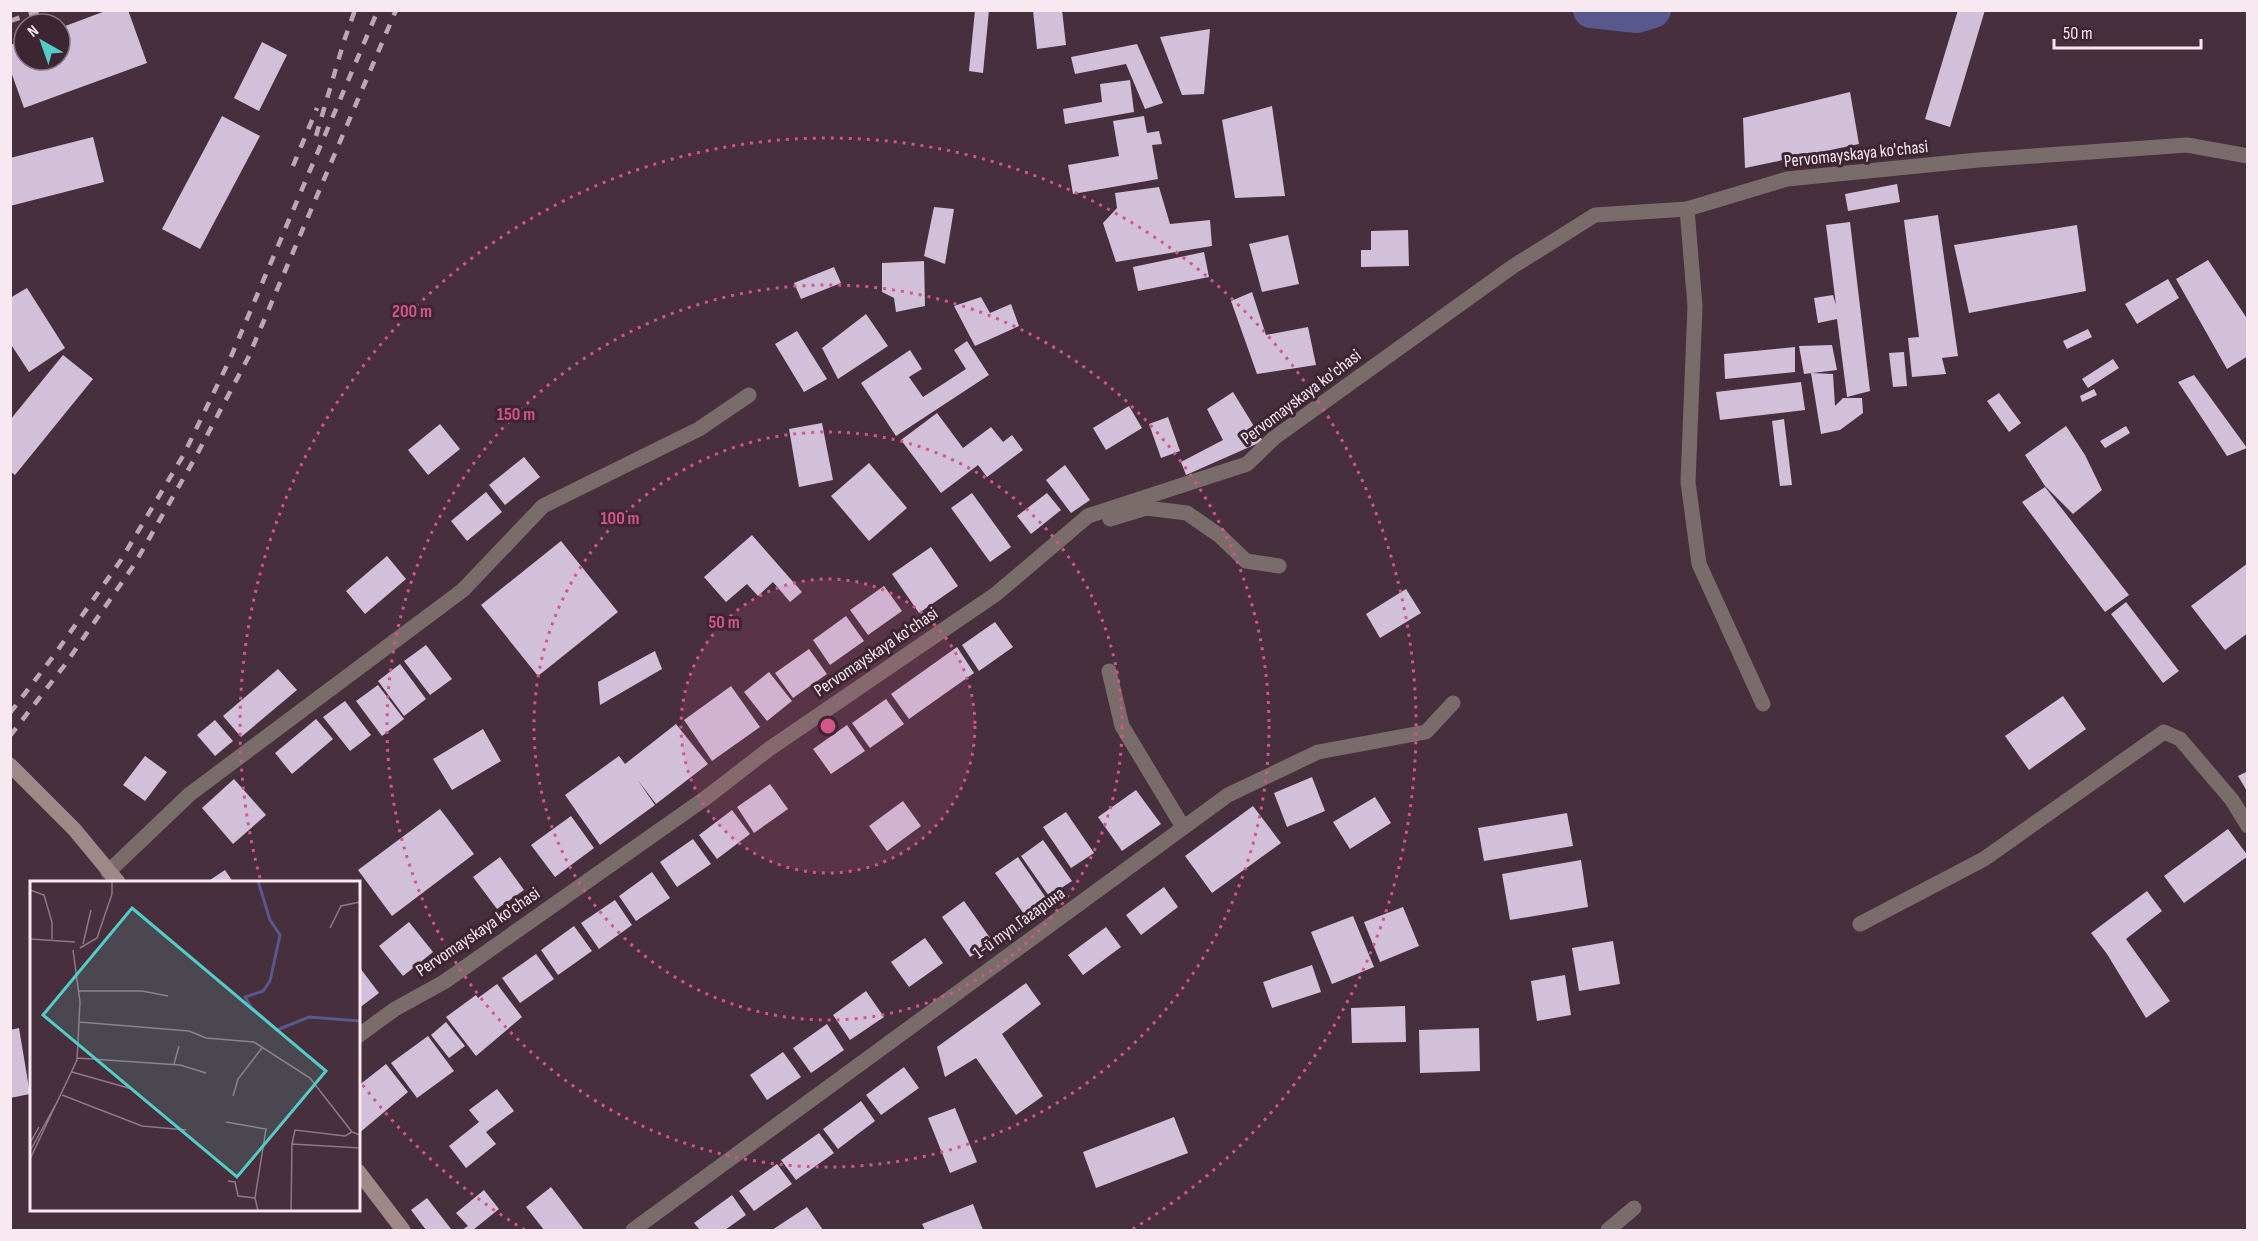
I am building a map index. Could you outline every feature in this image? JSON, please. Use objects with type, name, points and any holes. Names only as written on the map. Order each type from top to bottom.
[{"type":"main road","points":[[10,765],[74,829],[113,877]]},
{"type":"main road","points":[[360,1174],[403,1230]]},
{"type":"street","name":"Pervomayskaya ko'chasi","points":[[360,1034],[394,1009],[444,982],[707,797],[769,749],[996,594],[1088,516],[1246,464],[1274,438],[1502,274],[1595,215],[1687,209],[1787,179],[1966,162],[2187,146],[2247,156]]},
{"type":"street","points":[[1687,209],[1695,306],[1689,482],[1699,564],[1763,704]]},
{"type":"street","points":[[113,877],[190,794],[463,590],[543,506],[699,429],[749,395]]},
{"type":"street","points":[[996,594],[1094,524],[1146,508],[1187,513],[1220,536],[1246,561],[1279,566]]},
{"type":"street","points":[[1109,671],[1122,726],[1183,827]]},
{"type":"street","name":"1-й туп.Гагарина","points":[[633,1230],[1228,795],[1318,752],[1426,732],[1453,703]]},
{"type":"street","points":[[1860,924],[1984,859],[2163,732],[2180,739],[2232,800],[2247,826]]},
{"type":"street","points":[[1608,1230],[1634,1208]]},
{"type":"building","points":[[108,10],[128,10],[147,63],[24,108],[10,69],[10,45],[12,44],[12,72],[72,72],[72,24]]},
{"type":"building","points":[[975,10],[989,10],[983,73],[969,71]]},
{"type":"building","points":[[1033,10],[1062,10],[1066,45],[1037,49]]},
{"type":"building","points":[[1958,10],[1985,10],[1950,127],[1925,119]]},
{"type":"building","points":[[1210,29],[1204,94],[1182,95],[1160,37]]},
{"type":"building","points":[[262,42],[287,55],[259,111],[234,98]]},
{"type":"building","points":[[1137,44],[1163,103],[1145,109],[1126,64],[1075,74],[1071,57]]},
{"type":"building","points":[[1130,80],[1134,112],[1065,124],[1063,109],[1102,102],[1100,84]]},
{"type":"building","points":[[1850,92],[1859,144],[1745,168],[1743,118]]},
{"type":"building","points":[[1272,106],[1285,196],[1235,198],[1222,120]]},
{"type":"building","points":[[222,116],[260,136],[200,249],[162,229]]},
{"type":"building","points":[[1144,116],[1147,133],[1159,131],[1162,144],[1152,145],[1158,179],[1073,194],[1068,165],[1119,156],[1113,121]]},
{"type":"building","points":[[93,137],[104,182],[10,206],[10,158]]},
{"type":"building","points":[[1897,184],[1900,202],[1848,211],[1845,194]]},
{"type":"building","points":[[1159,187],[1170,224],[1210,220],[1212,246],[1116,262],[1103,223],[1117,208],[1115,193]]},
{"type":"building","points":[[934,207],[954,209],[945,264],[924,256]]},
{"type":"building","points":[[1938,215],[1958,356],[1942,358],[1946,374],[1912,377],[1908,338],[1919,337],[1904,220]]},
{"type":"building","points":[[1850,222],[1870,391],[1847,397],[1837,319],[1818,323],[1814,298],[1833,295],[1836,305],[1826,225]]},
{"type":"building","points":[[2077,225],[2086,291],[1969,313],[1954,245]]},
{"type":"building","points":[[1408,230],[1409,266],[1361,267],[1361,250],[1371,250],[1371,231]]},
{"type":"building","points":[[1288,235],[1299,284],[1262,292],[1249,244]]},
{"type":"building","points":[[1204,252],[1209,277],[1138,291],[1133,267]]},
{"type":"building","points":[[2208,260],[2248,320],[2248,356],[2227,369],[2176,279]]},
{"type":"building","points":[[924,261],[925,306],[896,312],[894,298],[882,292],[882,263]]},
{"type":"building","points":[[834,267],[841,283],[801,299],[794,283]]},
{"type":"building","points":[[2168,279],[2179,298],[2137,324],[2125,304]]},
{"type":"building","points":[[27,288],[65,348],[29,372],[10,343],[10,298]]},
{"type":"building","points":[[1252,292],[1266,335],[1308,327],[1316,365],[1257,374],[1231,301]]},
{"type":"building","points":[[981,297],[990,313],[1011,304],[1019,326],[975,346],[954,306]]},
{"type":"building","points":[[866,314],[888,346],[838,379],[822,348]]},
{"type":"building","points":[[2088,329],[2092,337],[2067,349],[2063,341]]},
{"type":"building","points":[[797,331],[827,379],[804,392],[775,344]]},
{"type":"building","points":[[967,341],[989,375],[896,436],[861,383],[910,350],[922,369],[909,377],[923,397],[966,369],[954,350]]},
{"type":"building","points":[[1832,345],[1837,370],[1804,374],[1799,346]]},
{"type":"building","points":[[1795,347],[1795,372],[1725,379],[1724,354]]},
{"type":"building","points":[[1904,352],[1907,386],[1893,387],[1889,353]]},
{"type":"building","points":[[63,355],[93,379],[15,475],[10,471],[10,420]]},
{"type":"building","points":[[2113,359],[2119,368],[2088,388],[2082,379]]},
{"type":"building","points":[[1811,373],[1833,374],[1835,406],[1843,398],[1862,398],[1863,413],[1840,430],[1821,434]]},
{"type":"building","points":[[2194,375],[2247,448],[2227,456],[2178,382]]},
{"type":"building","points":[[1801,382],[1805,410],[1720,420],[1716,392]]},
{"type":"building","points":[[2094,389],[2097,395],[2082,402],[2080,396]]},
{"type":"building","points":[[1233,392],[1263,441],[1186,475],[1181,462],[1223,440],[1207,409]]},
{"type":"building","points":[[1999,393],[2021,423],[2009,432],[1987,401]]},
{"type":"building","points":[[1129,406],[1142,428],[1106,450],[1093,428]]},
{"type":"building","points":[[937,413],[963,448],[991,427],[1003,442],[1012,435],[1023,450],[987,477],[978,465],[941,493],[901,440]]},
{"type":"building","points":[[1168,417],[1180,451],[1161,458],[1149,424]]},
{"type":"building","points":[[1784,419],[1792,485],[1780,486],[1772,421]]},
{"type":"building","points":[[822,423],[833,480],[799,487],[789,429]]},
{"type":"building","points":[[440,424],[460,449],[428,475],[408,450]]},
{"type":"building","points":[[2066,426],[2085,455],[2102,490],[2073,514],[2045,486],[2025,455]]},
{"type":"building","points":[[2126,426],[2130,433],[2105,448],[2100,441]]},
{"type":"building","points":[[524,457],[540,477],[505,505],[489,485]]},
{"type":"building","points":[[869,463],[907,508],[869,541],[831,496]]},
{"type":"building","points":[[1065,465],[1090,500],[1071,513],[1046,480]]},
{"type":"building","points":[[2045,487],[2129,595],[2105,612],[2022,502]]},
{"type":"building","points":[[486,492],[502,512],[467,541],[451,521]]},
{"type":"building","points":[[972,493],[1011,547],[990,562],[951,508]]},
{"type":"building","points":[[1047,493],[1061,510],[1031,534],[1017,516]]},
{"type":"building","points":[[752,535],[802,592],[790,602],[773,582],[758,596],[747,584],[726,602],[704,577]]},
{"type":"building","points":[[561,541],[618,612],[538,676],[481,605]]},
{"type":"building","points":[[931,547],[958,586],[919,613],[892,574]]},
{"type":"building","points":[[387,556],[406,579],[365,614],[346,591]]},
{"type":"building","points":[[2248,563],[2248,633],[2225,650],[2191,606]]},
{"type":"building","points":[[884,586],[902,611],[868,635],[850,610]]},
{"type":"building","points":[[1406,589],[1421,613],[1380,638],[1366,614]]},
{"type":"building","points":[[2126,602],[2179,671],[2163,683],[2111,614]]},
{"type":"building","points":[[846,616],[864,641],[830,665],[813,640]]},
{"type":"building","points":[[995,622],[1013,647],[979,671],[962,645]]},
{"type":"building","points":[[426,645],[452,679],[430,695],[404,661]]},
{"type":"building","points":[[957,647],[974,673],[909,719],[891,694]]},
{"type":"building","points":[[809,649],[827,674],[793,698],[775,673]]},
{"type":"building","points":[[655,651],[662,669],[600,705],[598,682]]},
{"type":"building","points":[[400,664],[426,699],[404,716],[378,681]]},
{"type":"building","points":[[278,669],[297,690],[241,737],[223,716]]},
{"type":"building","points":[[769,672],[792,701],[767,721],[744,692]]},
{"type":"building","points":[[378,685],[404,719],[382,736],[356,701]]},
{"type":"building","points":[[731,686],[760,727],[712,761],[684,720]]},
{"type":"building","points":[[2063,696],[2086,729],[2029,770],[2005,736]]},
{"type":"building","points":[[886,699],[904,724],[870,748],[852,723]]},
{"type":"building","points":[[345,701],[371,735],[350,751],[323,717]]},
{"type":"building","points":[[316,719],[333,739],[292,774],[275,753]]},
{"type":"building","points":[[215,720],[233,741],[215,756],[197,735]]},
{"type":"building","points":[[676,724],[708,764],[656,804],[637,779],[655,805],[600,845],[565,795],[619,756],[625,764]]},
{"type":"building","points":[[847,725],[865,751],[831,774],[813,749]]},
{"type":"building","points":[[483,729],[501,761],[452,790],[433,759]]},
{"type":"building","points":[[145,756],[167,772],[145,801],[123,785]]},
{"type":"building","points":[[2248,771],[2248,793],[2238,776]]},
{"type":"building","points":[[1312,777],[1325,811],[1287,827],[1274,793]]},
{"type":"building","points":[[234,779],[266,815],[233,844],[202,808]]},
{"type":"building","points":[[770,784],[788,809],[754,833],[737,807]]},
{"type":"building","points":[[1136,790],[1161,824],[1122,851],[1098,817]]},
{"type":"building","points":[[1375,797],[1391,823],[1350,849],[1333,822]]},
{"type":"building","points":[[903,801],[921,826],[887,851],[869,826]]},
{"type":"building","points":[[1253,806],[1281,843],[1212,893],[1185,856]]},
{"type":"building","points":[[440,809],[474,854],[392,916],[358,870]]},
{"type":"building","points":[[732,810],[750,834],[717,859],[699,835]]},
{"type":"building","points":[[1066,812],[1094,853],[1071,868],[1043,827]]},
{"type":"building","points":[[1567,813],[1573,846],[1484,861],[1478,828]]},
{"type":"building","points":[[571,816],[594,848],[555,877],[531,845]]},
{"type":"building","points":[[2228,829],[2248,856],[2184,903],[2164,876]]},
{"type":"building","points":[[693,839],[711,864],[677,887],[660,862]]},
{"type":"building","points":[[1043,840],[1072,881],[1049,896],[1021,856]]},
{"type":"building","points":[[500,857],[524,890],[497,909],[473,877]]},
{"type":"building","points":[[1018,857],[1046,898],[1024,914],[995,873]]},
{"type":"building","points":[[1581,860],[1588,907],[1510,920],[1502,874]]},
{"type":"building","points":[[225,870],[232,881],[208,881]]},
{"type":"building","points":[[652,872],[670,898],[636,921],[619,896]]},
{"type":"building","points":[[1164,887],[1178,907],[1141,935],[1126,915]]},
{"type":"building","points":[[2147,891],[2162,911],[2126,939],[2170,1001],[2146,1018],[2107,954],[2091,933]]},
{"type":"building","points":[[615,900],[632,925],[599,949],[581,923]]},
{"type":"building","points":[[964,901],[993,942],[970,957],[942,917]]},
{"type":"building","points":[[1403,907],[1419,946],[1380,962],[1364,922]]},
{"type":"building","points":[[1353,916],[1374,967],[1332,984],[1311,932]]},
{"type":"building","points":[[409,922],[433,952],[403,976],[379,946]]},
{"type":"building","points":[[574,926],[592,951],[558,975],[541,950]]},
{"type":"building","points":[[1106,927],[1121,947],[1083,975],[1068,955]]},
{"type":"building","points":[[925,938],[943,963],[909,987],[891,962]]},
{"type":"building","points":[[1613,941],[1620,984],[1579,991],[1572,948]]},
{"type":"building","points":[[536,954],[554,979],[520,1003],[502,978]]},
{"type":"building","points":[[1312,965],[1321,992],[1272,1008],[1263,982]]},
{"type":"building","points":[[360,968],[379,993],[360,1007]]},
{"type":"building","points":[[1565,975],[1571,1015],[1537,1021],[1531,981]]},
{"type":"building","points":[[1026,983],[1041,1004],[1002,1034],[1043,1096],[1016,1115],[976,1058],[945,1077],[937,1047]]},
{"type":"building","points":[[497,984],[522,1017],[476,1056],[446,1017],[476,995],[478,998]]},
{"type":"building","points":[[866,991],[884,1017],[850,1040],[833,1015]]},
{"type":"building","points":[[1405,1006],[1406,1042],[1352,1043],[1351,1008]]},
{"type":"building","points":[[446,1022],[465,1046],[449,1058],[431,1035]]},
{"type":"building","points":[[827,1024],[844,1050],[811,1073],[793,1048]]},
{"type":"building","points":[[19,1028],[30,1094],[10,1098],[10,1030]]},
{"type":"building","points":[[1479,1028],[1480,1071],[1420,1073],[1419,1030]]},
{"type":"building","points":[[428,1036],[454,1071],[417,1098],[391,1063]]},
{"type":"building","points":[[783,1052],[801,1077],[767,1100],[750,1075]]},
{"type":"building","points":[[386,1064],[408,1092],[360,1132],[360,1084]]},
{"type":"building","points":[[904,1067],[919,1088],[881,1115],[866,1095]]},
{"type":"building","points":[[497,1089],[514,1111],[486,1132],[496,1144],[466,1168],[449,1146],[479,1122],[469,1110]]},
{"type":"building","points":[[861,1101],[875,1121],[838,1149],[823,1129]]},
{"type":"building","points":[[955,1108],[977,1162],[950,1173],[928,1118]]},
{"type":"building","points":[[1174,1117],[1188,1153],[1096,1188],[1083,1152]]},
{"type":"building","points":[[819,1133],[834,1153],[796,1180],[781,1160]]},
{"type":"building","points":[[777,1164],[792,1184],[754,1211],[739,1191]]},
{"type":"building","points":[[551,1187],[584,1230],[544,1230],[526,1207]]},
{"type":"building","points":[[484,1190],[499,1209],[473,1230],[462,1230],[468,1226],[456,1213]]},
{"type":"building","points":[[732,1195],[746,1215],[725,1230],[700,1230],[694,1223]]},
{"type":"building","points":[[427,1198],[451,1229],[426,1230],[411,1210]]},
{"type":"building","points":[[973,1204],[983,1230],[925,1230],[922,1224]]},
{"type":"building","points":[[807,1207],[823,1230],[772,1230]]},
{"type":"waterway","points":[[1591,10],[1637,15],[1653,10]]},
{"type":"railway","points":[[10,21],[42,10]]},
{"type":"railway","points":[[316,136],[355,10]]},
{"type":"railway","points":[[10,713],[121,560],[184,454],[230,359],[378,10]]},
{"type":"railway","points":[[10,736],[64,666],[134,565],[195,458],[248,358],[396,10]]},
{"type":"railway","points":[[293,166],[317,108]]}]
